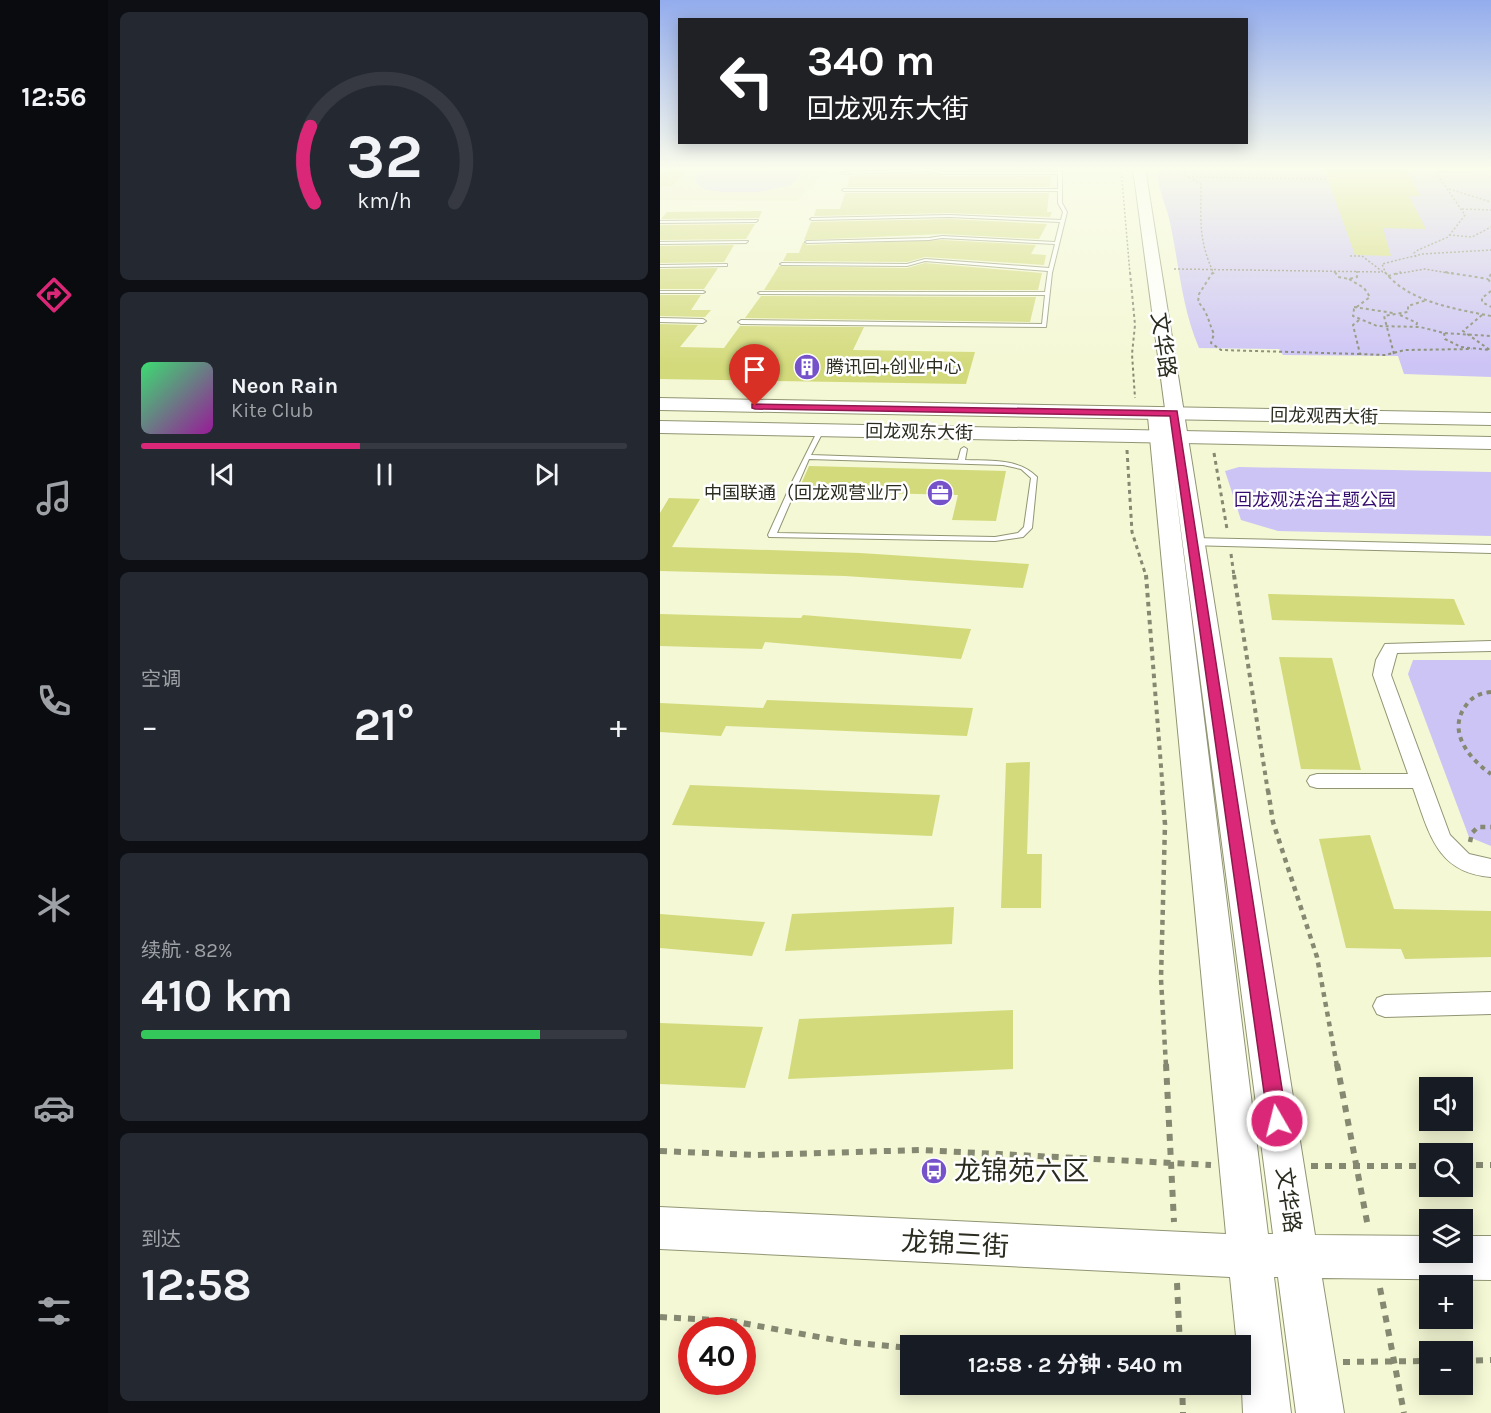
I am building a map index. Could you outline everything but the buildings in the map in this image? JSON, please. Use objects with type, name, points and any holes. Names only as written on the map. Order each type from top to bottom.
[{"type":"main road","name":"回龙观东大街","points":[[660,404],[1167,425]]},
{"type":"main road","name":"回龙观西大街","points":[[1167,425],[1491,419]]},
{"type":"main road","name":"回龙观东大街","points":[[660,427],[821,430],[1167,425]]},
{"type":"main road","name":"回龙观西大街","points":[[1167,425],[1491,443]]},
{"type":"street","name":"文华路","points":[[1139,234],[1167,425],[1193,542],[1320,1413]]},
{"type":"street","name":"文华路","points":[[1145,234],[1167,425],[1249,1256],[1267,1413]]},
{"type":"street","points":[[1193,542],[1491,549]]},
{"type":"street","points":[[1491,646],[1392,648],[1385,660],[1382,675],[1450,854],[1477,868],[1491,868]]},
{"type":"street","points":[[1317,781],[1421,781]]},
{"type":"street","points":[[1385,1006],[1491,1003]]},
{"type":"street","name":"龙锦三街","points":[[660,1228],[1082,1250],[1298,1257],[1491,1258]]},
{"type":"lane","points":[[741,322],[1044,326],[1050,270],[1058,234]]},
{"type":"lane","points":[[807,242],[942,237],[1056,243]]},
{"type":"lane","points":[[660,243],[746,242]]},
{"type":"lane","points":[[782,264],[907,265],[925,260],[1050,270]]},
{"type":"lane","points":[[660,266],[724,265]]},
{"type":"lane","points":[[660,292],[703,292]]},
{"type":"lane","points":[[760,292],[1047,294]]},
{"type":"lane","points":[[660,320],[703,321]]},
{"type":"lane","points":[[807,457],[1003,463],[1023,468],[1034,477],[1028,528],[1020,535],[995,539],[772,535],[807,457],[821,430]]},
{"type":"lane","points":[[961,461],[964,449]]},
{"type":"path","points":[[1127,234],[1135,325],[1132,354],[1135,388]]},
{"type":"path","points":[[1202,234],[1205,264],[1214,273],[1199,294],[1198,302],[1208,312],[1209,323],[1214,334],[1211,343],[1221,350],[1360,354],[1394,354],[1405,350],[1490,350]]},
{"type":"path","points":[[1416,257],[1414,253],[1420,247],[1444,240],[1449,236],[1466,239],[1481,234]]},
{"type":"path","points":[[1383,272],[1382,264],[1416,257],[1491,250]]},
{"type":"path","points":[[1350,256],[1362,256],[1407,290],[1428,299],[1491,316]]},
{"type":"path","points":[[1174,269],[1383,272]]},
{"type":"path","points":[[1388,276],[1409,270],[1425,269],[1488,279],[1491,283]]},
{"type":"path","points":[[1333,270],[1338,277],[1349,279],[1364,288],[1370,297],[1354,307]]},
{"type":"path","points":[[1349,279],[1357,277],[1357,271]]},
{"type":"path","points":[[1488,279],[1491,274]]},
{"type":"path","points":[[1491,291],[1482,298],[1482,302],[1491,307]]},
{"type":"path","points":[[1394,354],[1384,316],[1408,312],[1408,306],[1428,299]]},
{"type":"path","points":[[1354,307],[1413,319],[1417,323],[1416,326]]},
{"type":"path","points":[[1354,307],[1353,316],[1359,320],[1388,328],[1416,326],[1444,333],[1463,332],[1491,336]]},
{"type":"path","points":[[1463,332],[1471,322],[1482,315]]},
{"type":"path","points":[[1359,320],[1353,325],[1360,354]]},
{"type":"path","points":[[1463,332],[1490,350]]},
{"type":"path","points":[[1444,333],[1445,339],[1453,345],[1472,349]]},
{"type":"path","points":[[1127,458],[1132,532],[1146,572],[1165,824],[1161,979],[1170,1148]]},
{"type":"path","points":[[1216,459],[1273,822],[1317,957],[1354,1150]]},
{"type":"path","points":[[1491,692],[1482,692],[1469,700],[1459,714],[1457,728],[1471,754],[1491,774]]},
{"type":"path","points":[[1469,848],[1472,833],[1478,827],[1491,827]]},
{"type":"path","points":[[660,1151],[755,1155],[921,1150],[1152,1163]]},
{"type":"path","points":[[1473,1165],[1491,1165]]},
{"type":"path","points":[[1374,1166],[1419,1166]]},
{"type":"path","points":[[660,1317],[731,1321],[846,1342],[900,1347]]},
{"type":"path","points":[[1473,1360],[1491,1360]]},
{"type":"path","points":[[1412,1362],[1419,1362]]},
{"type":"path","points":[[1182,1395],[1183,1413]]},
{"type":"path","points":[[1400,1396],[1404,1413]]},
{"type":"green space","points":[[1172,234],[1491,234],[1491,377],[1404,374],[1398,356],[1283,355],[1279,349],[1199,348],[1184,300]]},
{"type":"green space","name":"回龙观法治主题公园","points":[[1239,467],[1491,472],[1491,536],[1278,531],[1241,520],[1225,471]]},
{"type":"green space","points":[[1413,660],[1491,660],[1491,846],[1469,837],[1408,674]]},
{"type":"place","name":"腾讯回+创业中心","points":[[807,367]]},
{"type":"place","name":"中国联通（回龙观营业厅）","points":[[940,493]]},
{"type":"place","name":"龙锦苑六区","points":[[934,1171]]},
{"type":"route","points":[[755,406],[1174,413],[1277,1121]]}]
